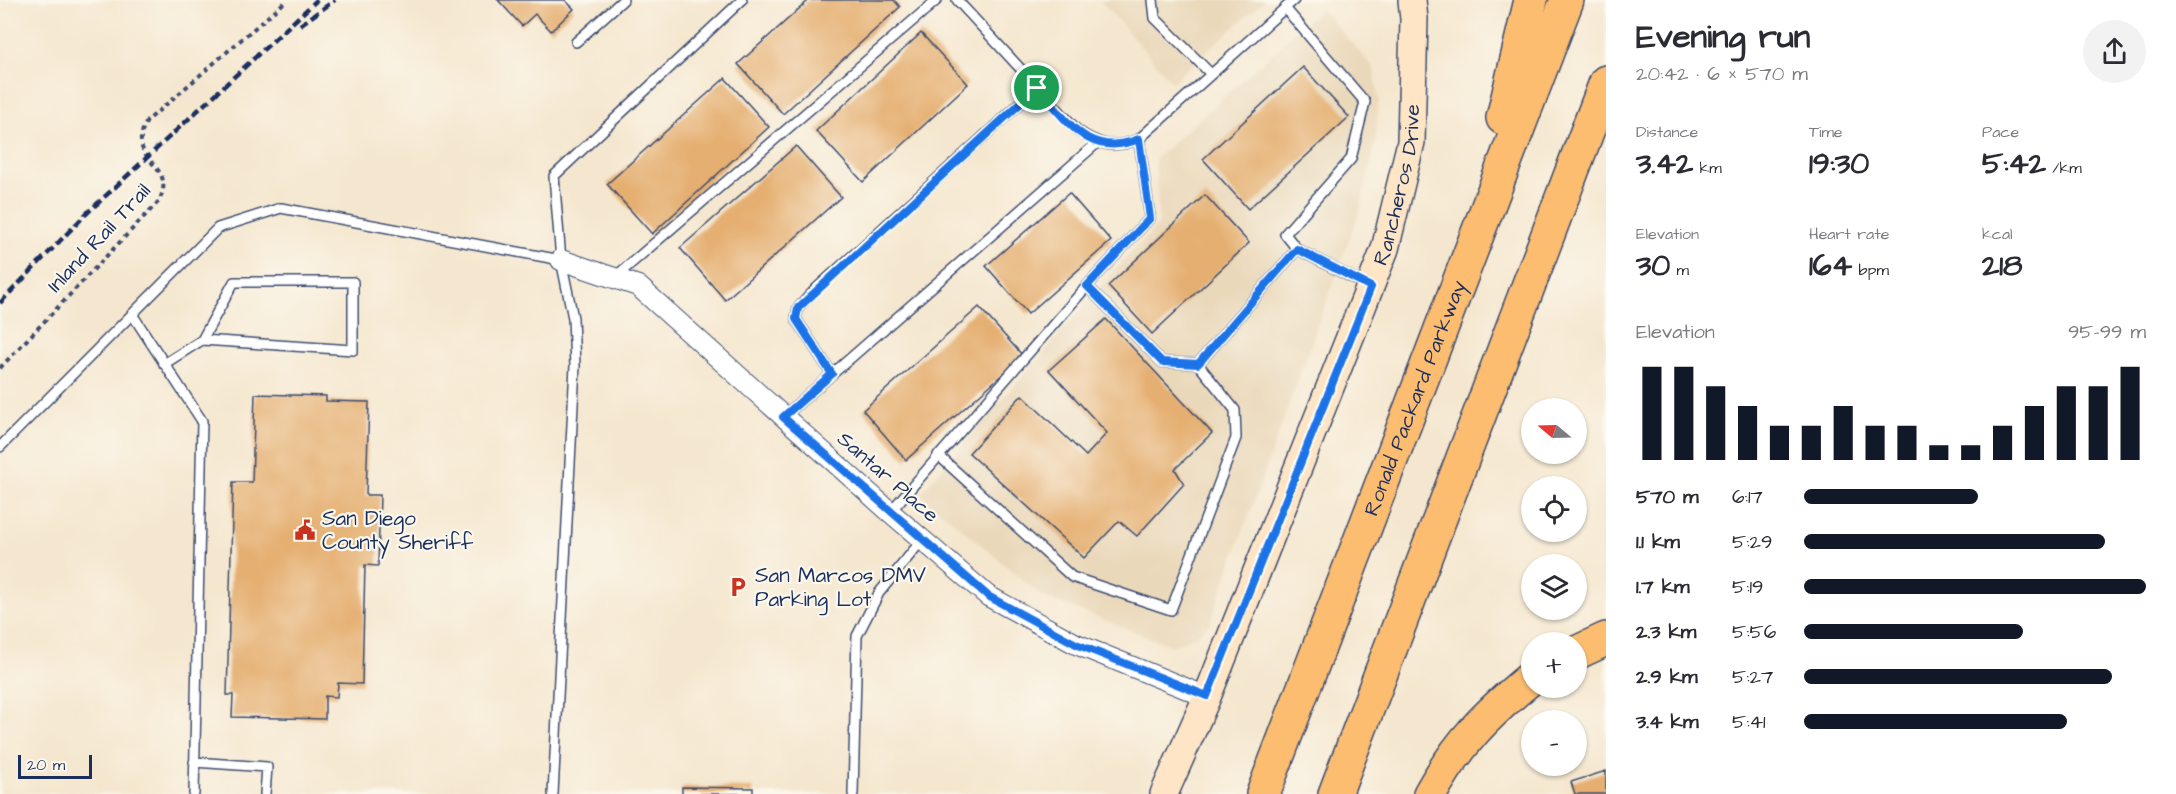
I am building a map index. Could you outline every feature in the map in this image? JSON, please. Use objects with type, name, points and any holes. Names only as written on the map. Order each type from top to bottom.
[{"type":"highway","points":[[1472,248],[1531,0]]},
{"type":"highway","name":"Ronald Packard Parkway","points":[[1263,794],[1567,0]]},
{"type":"highway","points":[[1335,794],[1606,82]]},
{"type":"highway","points":[[1587,648],[1606,639]]},
{"type":"highway","points":[[1430,794],[1462,741],[1499,704],[1521,686]]},
{"type":"main road","name":"Rancheros Drive","points":[[1164,794],[1207,696],[1386,249],[1411,142],[1414,19],[1412,0]]},
{"type":"street","name":"Santar Place","points":[[561,260],[638,286],[890,512],[988,596],[1076,644],[1207,696]]},
{"type":"lane","points":[[576,42],[623,0]]},
{"type":"lane","points":[[553,794],[575,366],[573,318],[561,260],[554,176],[742,0]]},
{"type":"lane","points":[[614,278],[937,0]]},
{"type":"lane","points":[[957,0],[1078,131],[1096,144],[1124,145],[1139,139],[1294,0]]},
{"type":"lane","points":[[1154,0],[1155,18],[1211,74]]},
{"type":"lane","points":[[1285,8],[1365,102],[1351,159],[1285,234],[1297,249],[1371,287]]},
{"type":"lane","points":[[832,374],[796,319],[798,308],[1037,88]]},
{"type":"lane","points":[[890,512],[1087,286],[1150,218],[1139,139]]},
{"type":"lane","points":[[783,417],[1096,144]]},
{"type":"lane","points":[[0,447],[218,228],[281,208],[561,260]]},
{"type":"lane","points":[[1198,364],[1297,249]]},
{"type":"lane","points":[[164,364],[202,340],[234,282],[353,282],[352,350],[202,340]]},
{"type":"lane","points":[[938,455],[1072,577],[1171,610],[1236,438],[1235,410],[1198,364],[1162,362],[1087,286]]},
{"type":"lane","points":[[132,314],[202,421],[194,794]]},
{"type":"lane","points":[[853,794],[857,636],[879,593],[922,540]]},
{"type":"lane","points":[[194,762],[267,767],[266,794]]},
{"type":"path","name":"Inland Rail Trail","points":[[0,368],[159,201],[165,187],[162,177],[139,143],[147,121],[287,0]]},
{"type":"shaded area","points":[[1100,0],[1265,0],[1172,82]]},
{"type":"shaded area","points":[[1321,9],[1374,68],[1379,99],[1375,146],[1360,209],[1210,622],[1196,636],[1172,646],[1042,596],[920,494],[1111,275],[1159,224],[1155,159]]},
{"type":"building","points":[[498,0],[565,0],[574,9],[551,31],[535,14],[522,26]]},
{"type":"building","points":[[809,0],[894,0],[900,7],[783,114],[738,64]]},
{"type":"building","points":[[921,33],[968,84],[863,182],[816,131]]},
{"type":"building","points":[[1303,67],[1349,117],[1248,209],[1203,159]]},
{"type":"building","points":[[725,78],[769,127],[652,234],[607,184]]},
{"type":"building","points":[[796,146],[841,197],[725,300],[680,248]]},
{"type":"building","points":[[1069,193],[1111,241],[1028,314],[986,266]]},
{"type":"building","points":[[1205,195],[1249,243],[1152,334],[1108,286]]},
{"type":"building","points":[[979,307],[1023,356],[906,460],[863,410]]},
{"type":"building","points":[[1106,319],[1212,433],[1175,469],[1184,484],[1137,536],[1119,521],[1084,558],[969,453],[1022,395],[1086,456],[1107,433],[1049,370]]},
{"type":"building","name":"San Diego County Sheriff","points":[[255,394],[326,396],[326,401],[369,402],[366,495],[380,495],[378,566],[365,565],[362,684],[338,683],[337,697],[325,696],[325,719],[232,717],[233,695],[227,695],[233,482],[252,482]]},
{"type":"building","points":[[1606,771],[1606,794],[1575,794],[1571,782]]},
{"type":"building","points":[[682,787],[753,788],[753,794],[682,794]]},
{"type":"railway","points":[[0,303],[85,215],[317,0]]},
{"type":"railway","points":[[300,25],[335,0]]},
{"type":"place","name":"San Diego County Sheriff","points":[[305,530]]},
{"type":"place","name":"San Marcos DMV Parking Lot","points":[[738,587]]},
{"type":"route","points":[[1037,88],[1078,131],[1096,144],[1124,145],[1139,139],[1150,218],[1087,286],[1162,362],[1198,364],[1297,249],[1371,287],[1207,696],[1076,644],[988,596],[783,417],[832,374],[796,319],[798,308],[1037,88]]}]
